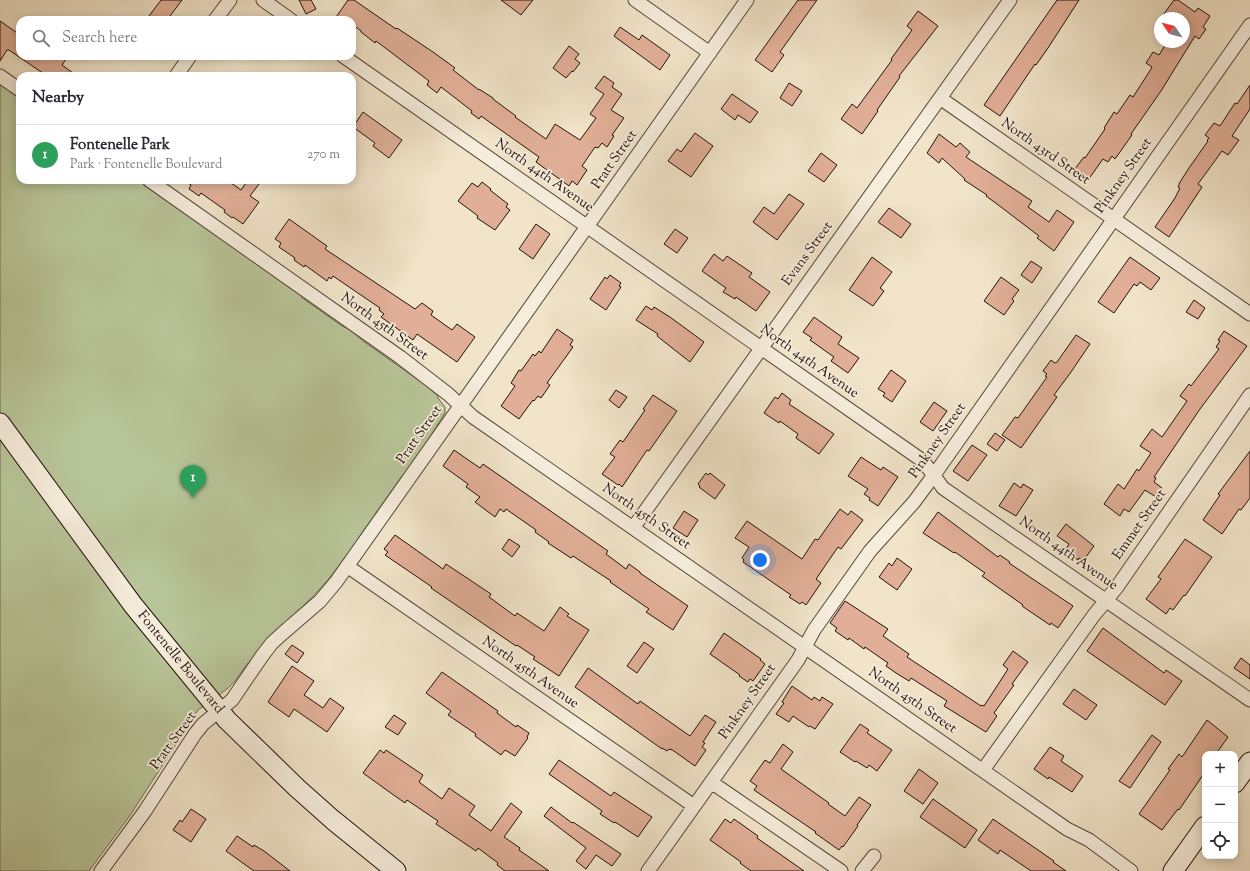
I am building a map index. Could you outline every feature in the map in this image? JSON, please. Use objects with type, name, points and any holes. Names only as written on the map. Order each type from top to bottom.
[{"type":"main road","name":"Fontenelle Boulevard","points":[[0,423],[133,605],[219,711],[297,788],[333,820],[396,871]]},
{"type":"main road","points":[[1238,779],[1250,762]]},
{"type":"main road","points":[[1173,871],[1202,830]]},
{"type":"street","points":[[218,16],[230,0]]},
{"type":"street","points":[[263,0],[285,16]]},
{"type":"street","points":[[635,0],[710,53]]},
{"type":"street","name":"Pratt Street","points":[[102,871],[145,811],[203,724],[232,700],[272,643],[282,632],[320,601],[347,566],[747,0]]},
{"type":"street","name":"Evans Street","points":[[634,528],[1010,0]]},
{"type":"street","name":"Pinkney Street","points":[[648,871],[798,660],[814,630],[870,551],[914,502],[934,475],[1250,25]]},
{"type":"street","points":[[179,72],[187,60]]},
{"type":"street","name":"North 44th Avenue","points":[[349,60],[924,461],[943,488],[1250,700]]},
{"type":"street","points":[[0,76],[16,87]]},
{"type":"street","name":"North 43rd Street","points":[[940,98],[1250,314]]},
{"type":"street","name":"North 45th Street","points":[[155,184],[400,357],[448,394],[473,417],[1067,829],[1089,840],[1131,871]]},
{"type":"street","name":"Emmet Street","points":[[983,770],[1121,580],[1250,395]]},
{"type":"street","name":"North 45th Avenue","points":[[347,566],[694,806]]},
{"type":"street","points":[[711,782],[841,871]]},
{"type":"street","points":[[862,871],[874,856]]},
{"type":"green space","points":[[0,80],[16,90],[16,184],[151,184],[303,295],[301,297],[342,326],[351,330],[363,341],[424,384],[438,396],[445,407],[445,413],[426,443],[425,449],[405,475],[402,476],[359,537],[360,539],[348,556],[345,557],[321,588],[293,615],[292,619],[253,661],[248,663],[235,681],[227,689],[198,710],[131,814],[89,871],[0,871]]},
{"type":"building","points":[[161,0],[182,0],[170,16],[149,16]]},
{"type":"building","points":[[299,0],[311,0],[316,9],[306,14]]},
{"type":"building","points":[[348,0],[354,0],[433,52],[455,68],[453,70],[479,90],[493,98],[516,116],[515,117],[546,139],[555,124],[580,140],[596,118],[590,114],[604,94],[595,88],[604,76],[614,83],[612,87],[622,94],[611,110],[624,118],[612,135],[614,136],[607,147],[602,143],[598,148],[595,147],[582,166],[587,170],[577,185],[572,181],[569,186],[536,162],[539,157],[481,116],[479,119],[471,113],[472,111],[441,87],[437,93],[427,85],[429,81],[376,41],[375,43],[361,32],[356,27],[356,16],[337,16]]},
{"type":"building","points":[[501,0],[533,0],[521,15]]},
{"type":"building","points":[[798,0],[817,0],[780,52],[784,55],[772,72],[755,60]]},
{"type":"building","points":[[1057,0],[1079,0],[1048,48],[1036,65],[1035,64],[1000,116],[984,105]]},
{"type":"building","points":[[1174,0],[1178,0],[1195,12],[1198,8],[1210,16],[1203,27],[1206,29],[1199,39],[1195,36],[1190,44],[1190,12],[1165,12]]},
{"type":"building","points":[[918,11],[938,26],[899,76],[900,77],[862,134],[841,119],[852,104],[857,108],[892,60],[891,59],[912,30],[907,26]]},
{"type":"building","points":[[0,21],[16,32],[16,55],[7,50],[0,61]]},
{"type":"building","points":[[620,27],[639,40],[642,35],[670,55],[660,70],[614,36]]},
{"type":"building","points":[[569,46],[579,54],[575,59],[580,63],[566,78],[553,68]]},
{"type":"building","points":[[1163,48],[1188,48],[1161,91],[1115,159],[1112,156],[1108,162],[1103,159],[1088,180],[1074,170],[1084,157],[1085,158],[1105,129],[1104,128],[1114,112],[1117,114],[1130,95],[1133,97],[1152,67],[1146,63],[1153,52],[1159,55]]},
{"type":"building","points":[[24,60],[65,60],[62,65],[72,72],[41,72]]},
{"type":"building","points":[[789,83],[802,91],[792,106],[780,98]]},
{"type":"building","points":[[1250,85],[1250,109],[1232,136],[1239,140],[1228,155],[1222,151],[1198,184],[1202,187],[1169,237],[1155,227],[1175,198],[1180,188],[1178,187],[1180,182],[1208,141],[1207,140],[1209,138],[1205,135],[1214,123],[1220,126],[1235,103],[1237,104]]},
{"type":"building","points":[[732,94],[758,112],[750,123],[738,115],[735,120],[721,109]]},
{"type":"building","points":[[363,112],[402,140],[389,158],[373,146],[375,143],[356,129],[356,122]]},
{"type":"building","points":[[695,133],[713,146],[691,177],[668,161],[677,149],[681,152]]},
{"type":"building","points":[[939,134],[956,147],[960,143],[970,152],[966,157],[1032,201],[1028,207],[1049,222],[1057,210],[1074,222],[1054,251],[1037,238],[1039,236],[986,196],[987,195],[964,180],[965,179],[942,158],[939,163],[927,153]]},
{"type":"building","points":[[821,153],[837,165],[824,182],[808,171]]},
{"type":"building","points":[[482,182],[508,204],[506,207],[510,210],[495,230],[477,218],[478,216],[458,201],[472,183],[478,187]]},
{"type":"building","points":[[190,184],[233,184],[241,190],[245,184],[259,184],[250,196],[259,202],[243,224],[233,217],[232,218],[224,212],[225,210],[201,193],[199,196],[189,189],[191,185]]},
{"type":"building","points":[[789,194],[804,204],[777,240],[753,222],[764,207],[774,214]]},
{"type":"building","points":[[889,208],[911,224],[901,238],[878,222]]},
{"type":"building","points":[[289,219],[327,246],[325,249],[415,309],[422,303],[433,311],[431,315],[452,330],[457,324],[475,337],[457,362],[417,334],[413,340],[381,317],[384,314],[379,310],[380,308],[333,276],[331,279],[329,277],[327,281],[305,265],[304,267],[294,260],[295,258],[279,247],[281,243],[275,239]]},
{"type":"building","points":[[536,224],[550,234],[533,259],[519,249]]},
{"type":"building","points":[[675,229],[688,238],[677,253],[664,244]]},
{"type":"building","points":[[714,254],[723,261],[727,256],[752,273],[749,277],[770,292],[756,311],[736,297],[735,299],[723,292],[726,288],[702,271]]},
{"type":"building","points":[[872,257],[892,272],[880,288],[884,291],[873,306],[849,290]]},
{"type":"building","points":[[1130,257],[1160,278],[1151,290],[1140,282],[1137,286],[1134,284],[1114,313],[1098,302]]},
{"type":"building","points":[[1031,261],[1042,268],[1032,283],[1021,275]]},
{"type":"building","points":[[610,275],[621,283],[619,286],[621,287],[606,310],[590,299],[605,277],[607,279]]},
{"type":"building","points":[[1001,277],[1019,290],[1012,299],[1014,301],[1004,315],[984,301]]},
{"type":"building","points":[[1194,300],[1205,308],[1198,319],[1186,312]]},
{"type":"building","points":[[646,306],[652,310],[654,307],[704,342],[690,362],[657,336],[658,334],[636,320]]},
{"type":"building","points":[[814,317],[842,337],[838,344],[859,358],[848,373],[831,361],[834,357],[810,340],[812,338],[803,332]]},
{"type":"building","points":[[557,329],[573,340],[570,345],[573,347],[547,383],[550,385],[541,398],[538,396],[534,401],[533,400],[519,419],[501,406],[515,386],[511,383],[519,370],[521,371],[533,354],[535,356],[539,351],[541,353]]},
{"type":"building","points":[[1224,331],[1247,346],[1200,409],[1154,477],[1156,478],[1154,482],[1162,488],[1156,497],[1145,490],[1129,512],[1124,509],[1120,516],[1104,504],[1118,484],[1124,489],[1137,469],[1139,471],[1151,453],[1140,446],[1152,429],[1162,437],[1187,401],[1180,396],[1189,384],[1191,386],[1219,349],[1216,347],[1220,341],[1218,340]]},
{"type":"building","points":[[1076,335],[1090,344],[1054,395],[1057,397],[1021,448],[1002,435],[1015,417],[1018,418],[1047,377],[1045,376],[1047,374],[1043,371],[1051,360],[1055,363],[1057,362]]},
{"type":"building","points":[[891,370],[906,381],[892,402],[883,396],[885,393],[878,389]]},
{"type":"building","points":[[616,390],[627,397],[619,408],[609,400]]},
{"type":"building","points":[[782,393],[791,400],[789,404],[834,434],[819,454],[796,438],[798,434],[780,421],[779,423],[764,413],[775,397],[778,399]]},
{"type":"building","points":[[653,395],[677,411],[649,451],[647,450],[622,487],[602,474],[615,457],[610,454],[620,440],[623,442],[645,410],[643,409]]},
{"type":"building","points":[[934,402],[947,411],[933,431],[920,422]]},
{"type":"building","points":[[995,433],[1005,440],[997,451],[987,444]]},
{"type":"building","points":[[972,445],[987,455],[968,481],[953,471]]},
{"type":"building","points":[[454,450],[480,468],[483,464],[608,551],[606,554],[626,569],[629,564],[688,606],[673,630],[646,612],[649,609],[610,582],[611,581],[573,556],[571,558],[548,543],[549,542],[535,532],[536,530],[506,509],[504,512],[500,509],[495,517],[475,502],[480,497],[466,487],[468,484],[443,466]]},
{"type":"building","points":[[1250,451],[1250,498],[1241,510],[1239,509],[1222,534],[1203,520],[1220,495],[1218,494]]},
{"type":"building","points":[[861,457],[881,470],[883,467],[898,477],[878,506],[869,500],[870,498],[864,494],[868,489],[848,476]]},
{"type":"building","points":[[706,473],[708,475],[710,473],[725,485],[715,499],[699,487],[700,486],[698,484]]},
{"type":"building","points":[[1014,483],[1021,488],[1023,484],[1033,490],[1016,516],[999,506]]},
{"type":"building","points":[[840,509],[848,515],[851,511],[863,520],[841,549],[838,547],[816,579],[821,583],[806,605],[802,602],[800,604],[789,597],[791,595],[743,562],[744,560],[742,558],[749,547],[735,538],[747,521],[802,559],[815,539],[818,540]]},
{"type":"building","points":[[684,511],[698,520],[687,537],[673,528]]},
{"type":"building","points":[[938,512],[998,557],[1000,555],[1010,562],[1009,563],[1073,606],[1058,628],[1051,623],[1050,625],[1022,606],[1023,605],[982,576],[985,573],[955,552],[954,553],[923,533]]},
{"type":"building","points":[[1066,524],[1094,546],[1083,561],[1079,558],[1078,560],[1069,554],[1070,552],[1066,549],[1069,544],[1057,536]]},
{"type":"building","points":[[395,535],[443,569],[446,564],[491,594],[489,597],[515,616],[517,613],[544,631],[560,607],[569,614],[567,616],[589,630],[559,676],[533,659],[535,657],[517,645],[516,646],[385,555],[388,552],[384,549]]},
{"type":"building","points":[[509,539],[520,546],[512,557],[502,549]]},
{"type":"building","points":[[1185,539],[1212,557],[1185,596],[1184,595],[1173,610],[1170,608],[1166,614],[1146,599],[1161,579],[1158,577]]},
{"type":"building","points":[[897,558],[912,569],[897,590],[879,577],[889,563],[892,566]]},
{"type":"building","points":[[845,601],[888,629],[883,636],[909,654],[907,657],[981,706],[984,706],[1008,669],[1003,665],[1013,651],[1028,662],[994,713],[997,716],[986,732],[944,706],[947,701],[911,678],[909,681],[896,673],[886,666],[888,663],[865,647],[864,649],[849,638],[848,640],[835,631],[837,628],[830,623]]},
{"type":"building","points":[[1103,628],[1164,673],[1166,670],[1182,681],[1165,705],[1087,651]]},
{"type":"building","points":[[724,633],[761,659],[760,660],[765,664],[753,681],[750,679],[748,682],[710,654]]},
{"type":"building","points":[[644,642],[654,649],[637,673],[627,666]]},
{"type":"building","points":[[292,645],[304,653],[297,663],[285,654]]},
{"type":"building","points":[[1241,658],[1250,665],[1250,679],[1234,668]]},
{"type":"building","points":[[292,666],[314,681],[304,695],[323,708],[330,698],[344,708],[327,732],[294,709],[289,717],[268,702]]},
{"type":"building","points":[[588,668],[638,704],[640,701],[690,736],[705,715],[716,722],[703,742],[705,743],[702,747],[706,750],[695,766],[671,749],[667,751],[662,749],[575,687]]},
{"type":"building","points":[[442,672],[498,711],[497,713],[516,727],[517,725],[529,733],[528,738],[515,756],[505,750],[501,755],[475,736],[476,734],[448,715],[451,711],[426,693]]},
{"type":"building","points":[[792,686],[812,700],[814,697],[820,701],[822,697],[833,704],[815,729],[810,726],[809,727],[793,716],[789,722],[776,714],[784,703],[782,702]]},
{"type":"building","points":[[1074,689],[1097,705],[1086,720],[1063,704]]},
{"type":"building","points":[[394,715],[406,723],[398,735],[385,727]]},
{"type":"building","points":[[1207,720],[1228,737],[1218,751],[1202,751],[1202,776],[1179,810],[1178,809],[1162,830],[1139,814],[1170,770],[1168,769],[1179,754],[1182,757]]},
{"type":"building","points":[[860,724],[869,730],[867,733],[892,750],[877,771],[869,765],[867,768],[856,761],[855,762],[840,752]]},
{"type":"building","points":[[1152,735],[1161,742],[1130,788],[1119,781]]},
{"type":"building","points":[[783,744],[793,752],[781,769],[845,816],[859,797],[871,805],[857,825],[858,826],[843,847],[842,846],[839,850],[815,833],[816,832],[754,790],[757,786],[750,781],[765,760],[770,763]]},
{"type":"building","points":[[1050,747],[1064,756],[1061,761],[1083,776],[1072,792],[1049,777],[1048,779],[1034,769]]},
{"type":"building","points":[[380,750],[384,753],[386,750],[423,775],[419,782],[442,799],[449,788],[475,806],[469,815],[491,831],[511,803],[522,812],[504,837],[520,848],[519,850],[549,871],[505,871],[497,865],[498,863],[478,848],[476,851],[436,824],[438,821],[407,800],[405,803],[388,791],[363,773]]},
{"type":"building","points":[[559,760],[611,796],[614,792],[652,817],[638,837],[600,814],[602,811],[549,774]]},
{"type":"building","points":[[919,769],[938,783],[923,804],[904,791]]},
{"type":"building","points":[[933,799],[977,830],[965,848],[920,817]]},
{"type":"building","points":[[551,807],[572,823],[573,822],[621,854],[612,866],[596,855],[586,869],[576,861],[586,848],[544,816]]},
{"type":"building","points":[[191,809],[206,819],[191,842],[173,830],[180,820],[182,822]]},
{"type":"building","points":[[725,819],[731,823],[734,819],[758,836],[757,838],[804,871],[751,871],[710,840]]},
{"type":"building","points":[[993,819],[1066,871],[1031,871],[1000,850],[998,854],[978,840]]},
{"type":"building","points":[[237,836],[253,847],[254,845],[264,851],[290,871],[254,871],[226,851]]},
{"type":"place","name":"Fontenelle Park","points":[[193,498]]}]
